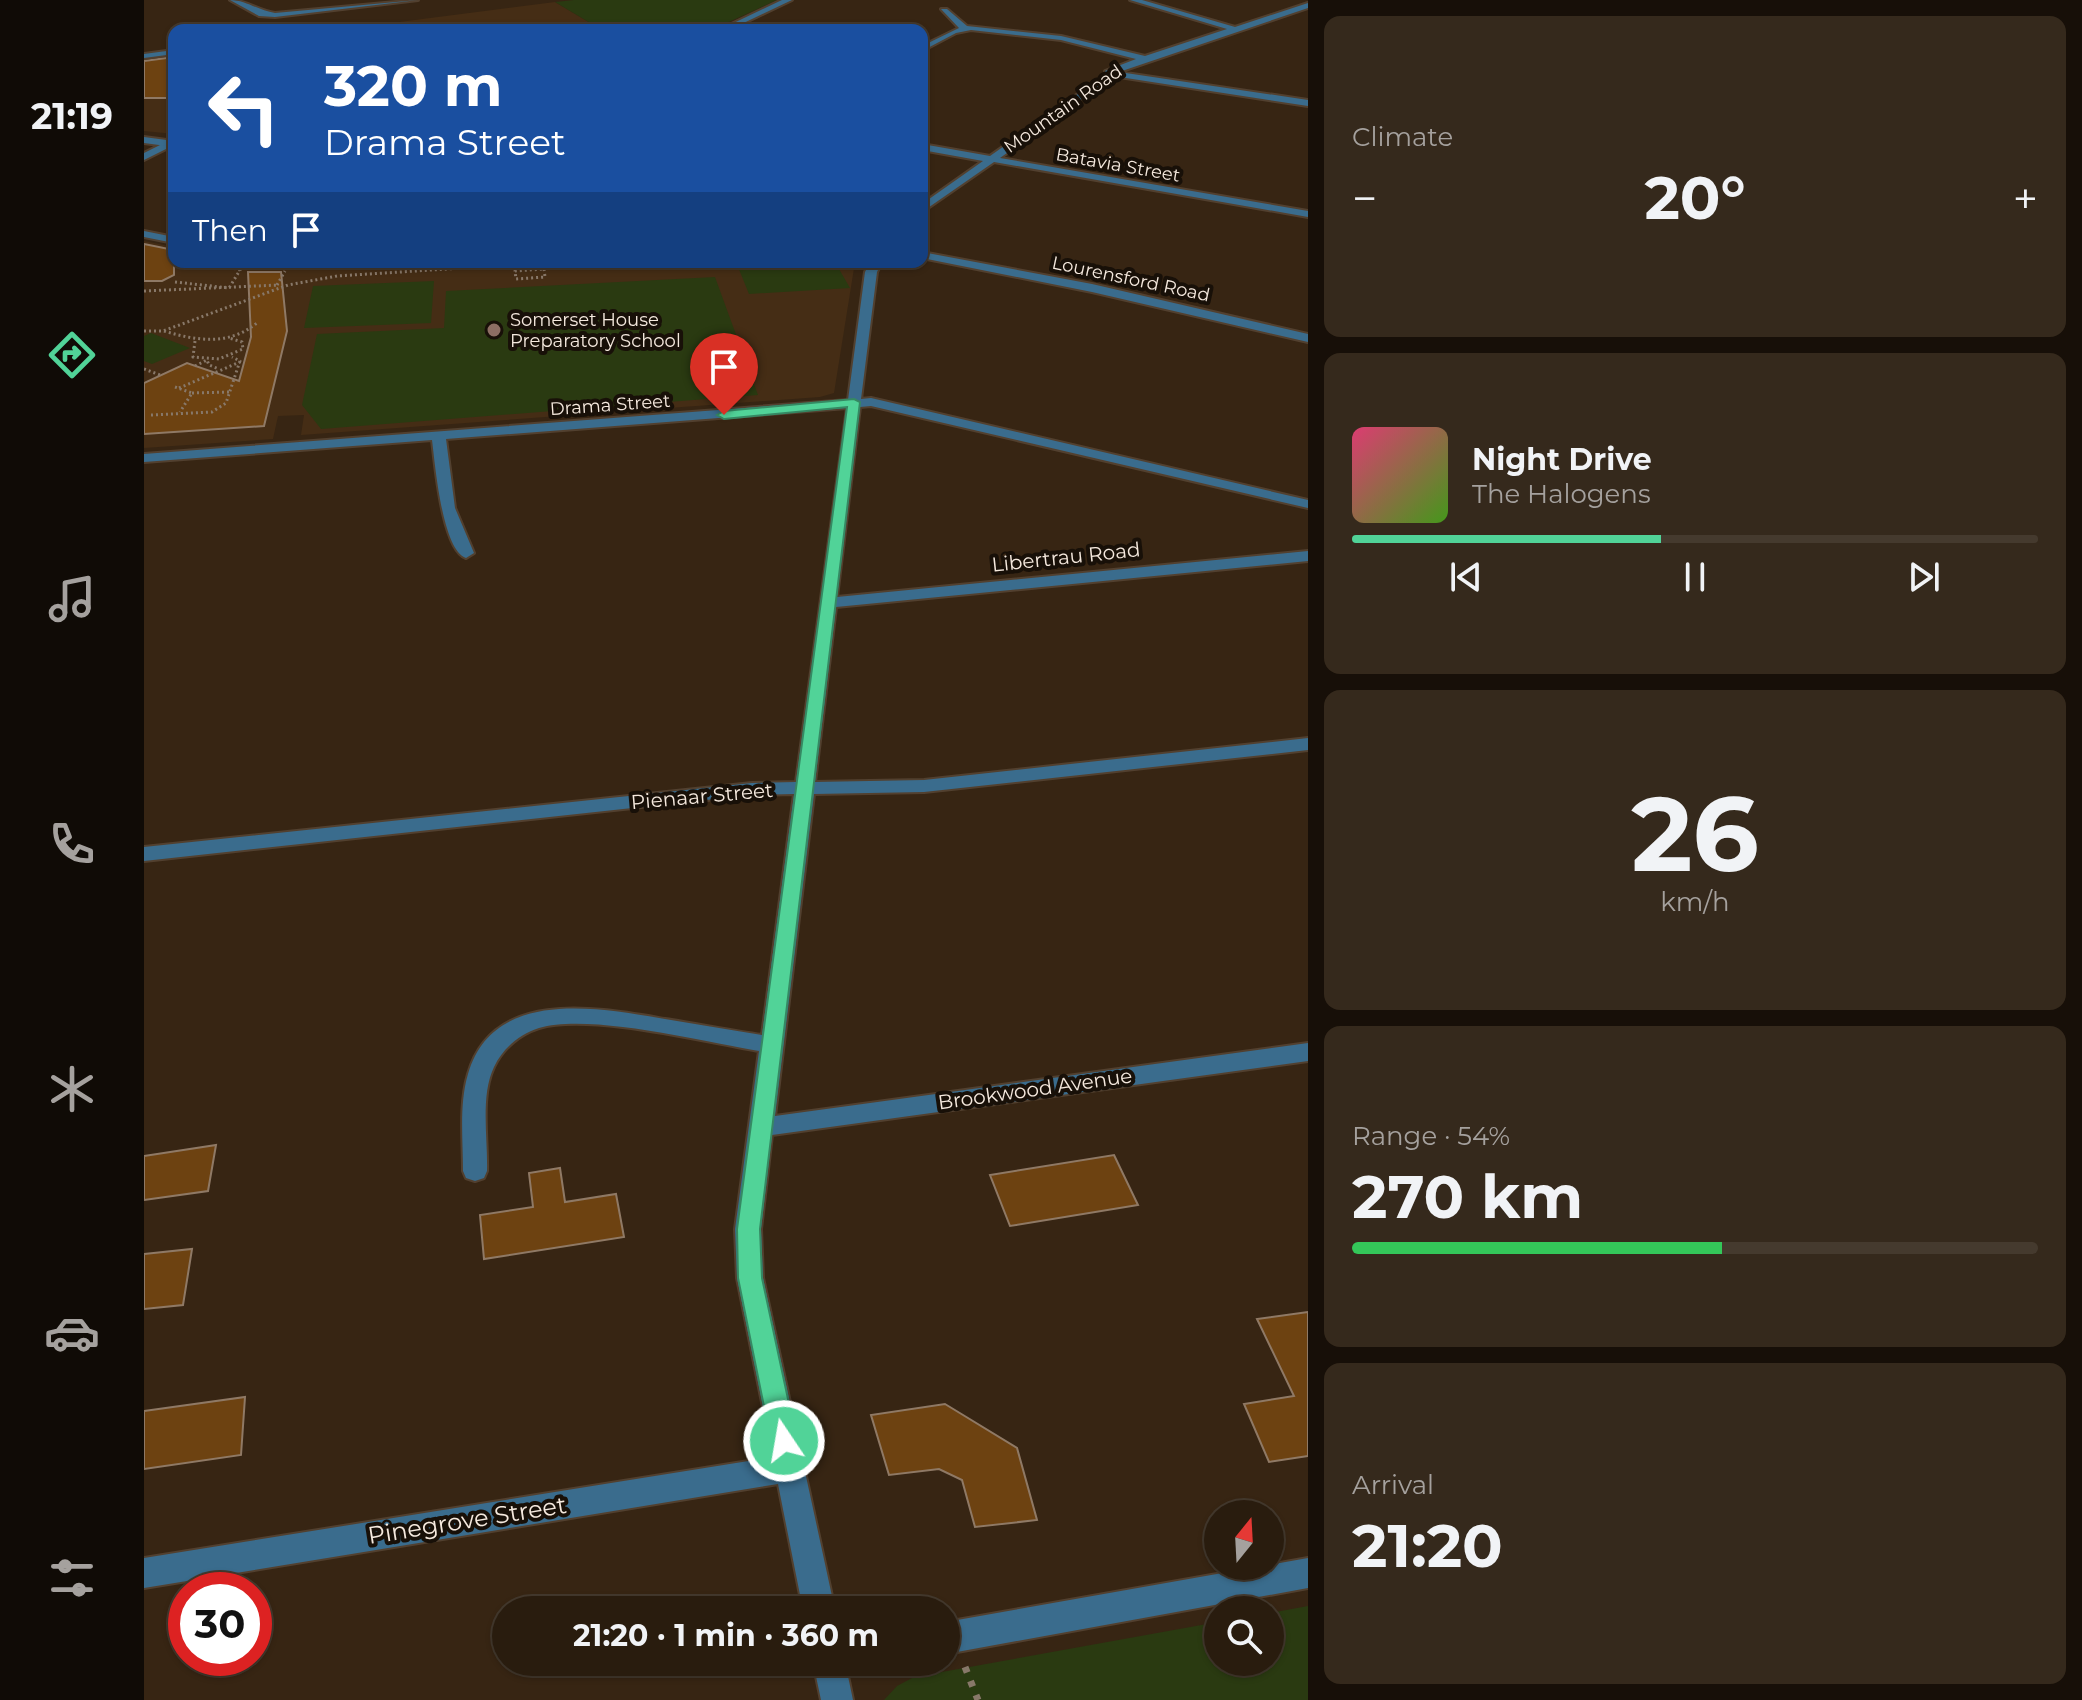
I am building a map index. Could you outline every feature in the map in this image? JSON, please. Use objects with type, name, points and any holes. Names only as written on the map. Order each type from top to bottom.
[{"type":"street","points":[[234,0],[262,14],[275,15],[414,0]]},
{"type":"street","points":[[736,24],[788,0]]},
{"type":"street","points":[[1134,0],[1234,29]]},
{"type":"street","name":"Mountain Road","points":[[928,205],[1108,73],[1143,58],[1308,5]]},
{"type":"street","points":[[944,11],[966,29]]},
{"type":"street","points":[[928,46],[954,31],[966,29],[1061,38],[1143,58]]},
{"type":"street","points":[[1108,73],[1308,103]]},
{"type":"street","points":[[144,140],[168,143]]},
{"type":"street","points":[[144,157],[168,146]]},
{"type":"street","name":"Batavia Street","points":[[928,148],[1308,214]]},
{"type":"street","points":[[928,192],[942,195]]},
{"type":"street","points":[[144,234],[168,239]]},
{"type":"street","name":"Lourensford Road","points":[[929,255],[1308,338]]},
{"type":"street","points":[[816,1596],[750,1278],[748,1229],[872,268]]},
{"type":"street","name":"Drama Street","points":[[144,458],[854,402],[890,404],[1308,504]]},
{"type":"street","points":[[439,436],[448,508],[466,553]]},
{"type":"street","name":"Libertrau Road","points":[[828,603],[1308,556]]},
{"type":"street","name":"Pienaar Street","points":[[144,854],[752,789],[924,786],[1308,744]]},
{"type":"street","points":[[475,1171],[479,1077],[493,1048],[521,1027],[538,1020],[575,1014],[772,1045]]},
{"type":"street","name":"Brookwood Avenue","points":[[761,1127],[1308,1052]]},
{"type":"street","name":"Pinegrove Street","points":[[144,1573],[790,1468]]},
{"type":"street","points":[[960,1635],[1308,1573]]},
{"type":"street","points":[[832,1676],[837,1700]]},
{"type":"lane","points":[[144,56],[168,53]]},
{"type":"path","points":[[229,288],[240,270],[237,268]]},
{"type":"path","points":[[163,331],[288,285],[337,276],[463,268]]},
{"type":"path","points":[[544,269],[545,277],[516,279],[515,271],[529,270],[544,269]]},
{"type":"path","points":[[277,285],[285,271]]},
{"type":"path","points":[[531,278],[532,285]]},
{"type":"path","points":[[168,290],[175,282],[229,288]]},
{"type":"path","points":[[144,291],[288,285]]},
{"type":"path","points":[[228,338],[258,322]]},
{"type":"path","points":[[144,331],[163,331],[195,341],[228,338],[242,342],[243,349],[232,357],[207,360],[193,357],[195,341]]},
{"type":"path","points":[[232,357],[240,361]]},
{"type":"path","points":[[195,366],[207,360]]},
{"type":"path","points":[[207,360],[209,365],[220,369]]},
{"type":"path","points":[[230,392],[192,393],[177,388],[240,361]]},
{"type":"path","points":[[144,413],[150,417],[212,412],[226,403],[240,361]]},
{"type":"path","points":[[144,369],[160,375]]},
{"type":"path","points":[[179,413],[192,393]]},
{"type":"shaded area","points":[[555,2],[592,24],[384,24]]},
{"type":"shaded area","points":[[168,52],[168,133],[144,131],[144,54]]},
{"type":"shaded area","name":"Somerset House Preparatory School","points":[[144,241],[168,246],[168,268],[854,268],[834,393],[820,397],[301,435],[304,415],[278,416],[273,439],[144,448]]},
{"type":"green space","points":[[777,0],[724,24],[592,24],[555,2]]},
{"type":"green space","points":[[738,268],[838,268],[850,288],[749,294]]},
{"type":"green space","points":[[715,277],[758,395],[321,429],[302,405],[317,334],[444,328],[446,291]]},
{"type":"green space","points":[[434,281],[431,323],[304,328],[313,286]]},
{"type":"green space","points":[[151,333],[190,348],[152,364],[144,361],[144,336]]},
{"type":"green space","points":[[1308,1606],[1308,1700],[884,1700],[897,1686],[914,1677],[960,1676],[960,1669],[1204,1625],[1204,1676],[1284,1676],[1284,1610]]},
{"type":"building","points":[[168,58],[168,98],[144,98],[144,61]]},
{"type":"building","points":[[144,244],[168,249],[168,268],[174,268],[174,275],[162,281],[144,281]]},
{"type":"building","points":[[248,272],[281,272],[287,331],[264,426],[144,434],[144,383],[187,363],[239,381],[251,337]]},
{"type":"building","points":[[216,1145],[208,1191],[144,1200],[144,1156]]},
{"type":"building","points":[[1114,1155],[1138,1205],[1010,1226],[990,1175]]},
{"type":"building","points":[[560,1168],[565,1202],[616,1194],[624,1237],[484,1259],[480,1215],[533,1207],[529,1173]]},
{"type":"building","points":[[192,1249],[183,1305],[144,1309],[144,1254]]},
{"type":"building","points":[[1308,1312],[1308,1456],[1269,1462],[1244,1404],[1294,1396],[1257,1319]]},
{"type":"building","points":[[245,1397],[241,1455],[144,1469],[144,1411]]},
{"type":"building","points":[[945,1404],[1017,1448],[1037,1520],[975,1527],[962,1480],[939,1469],[889,1475],[871,1415]]},
{"type":"place","name":"Somerset House Preparatory School","points":[[494,330]]},
{"type":"route","points":[[724,415],[854,402],[748,1229],[750,1278],[784,1441]]}]
